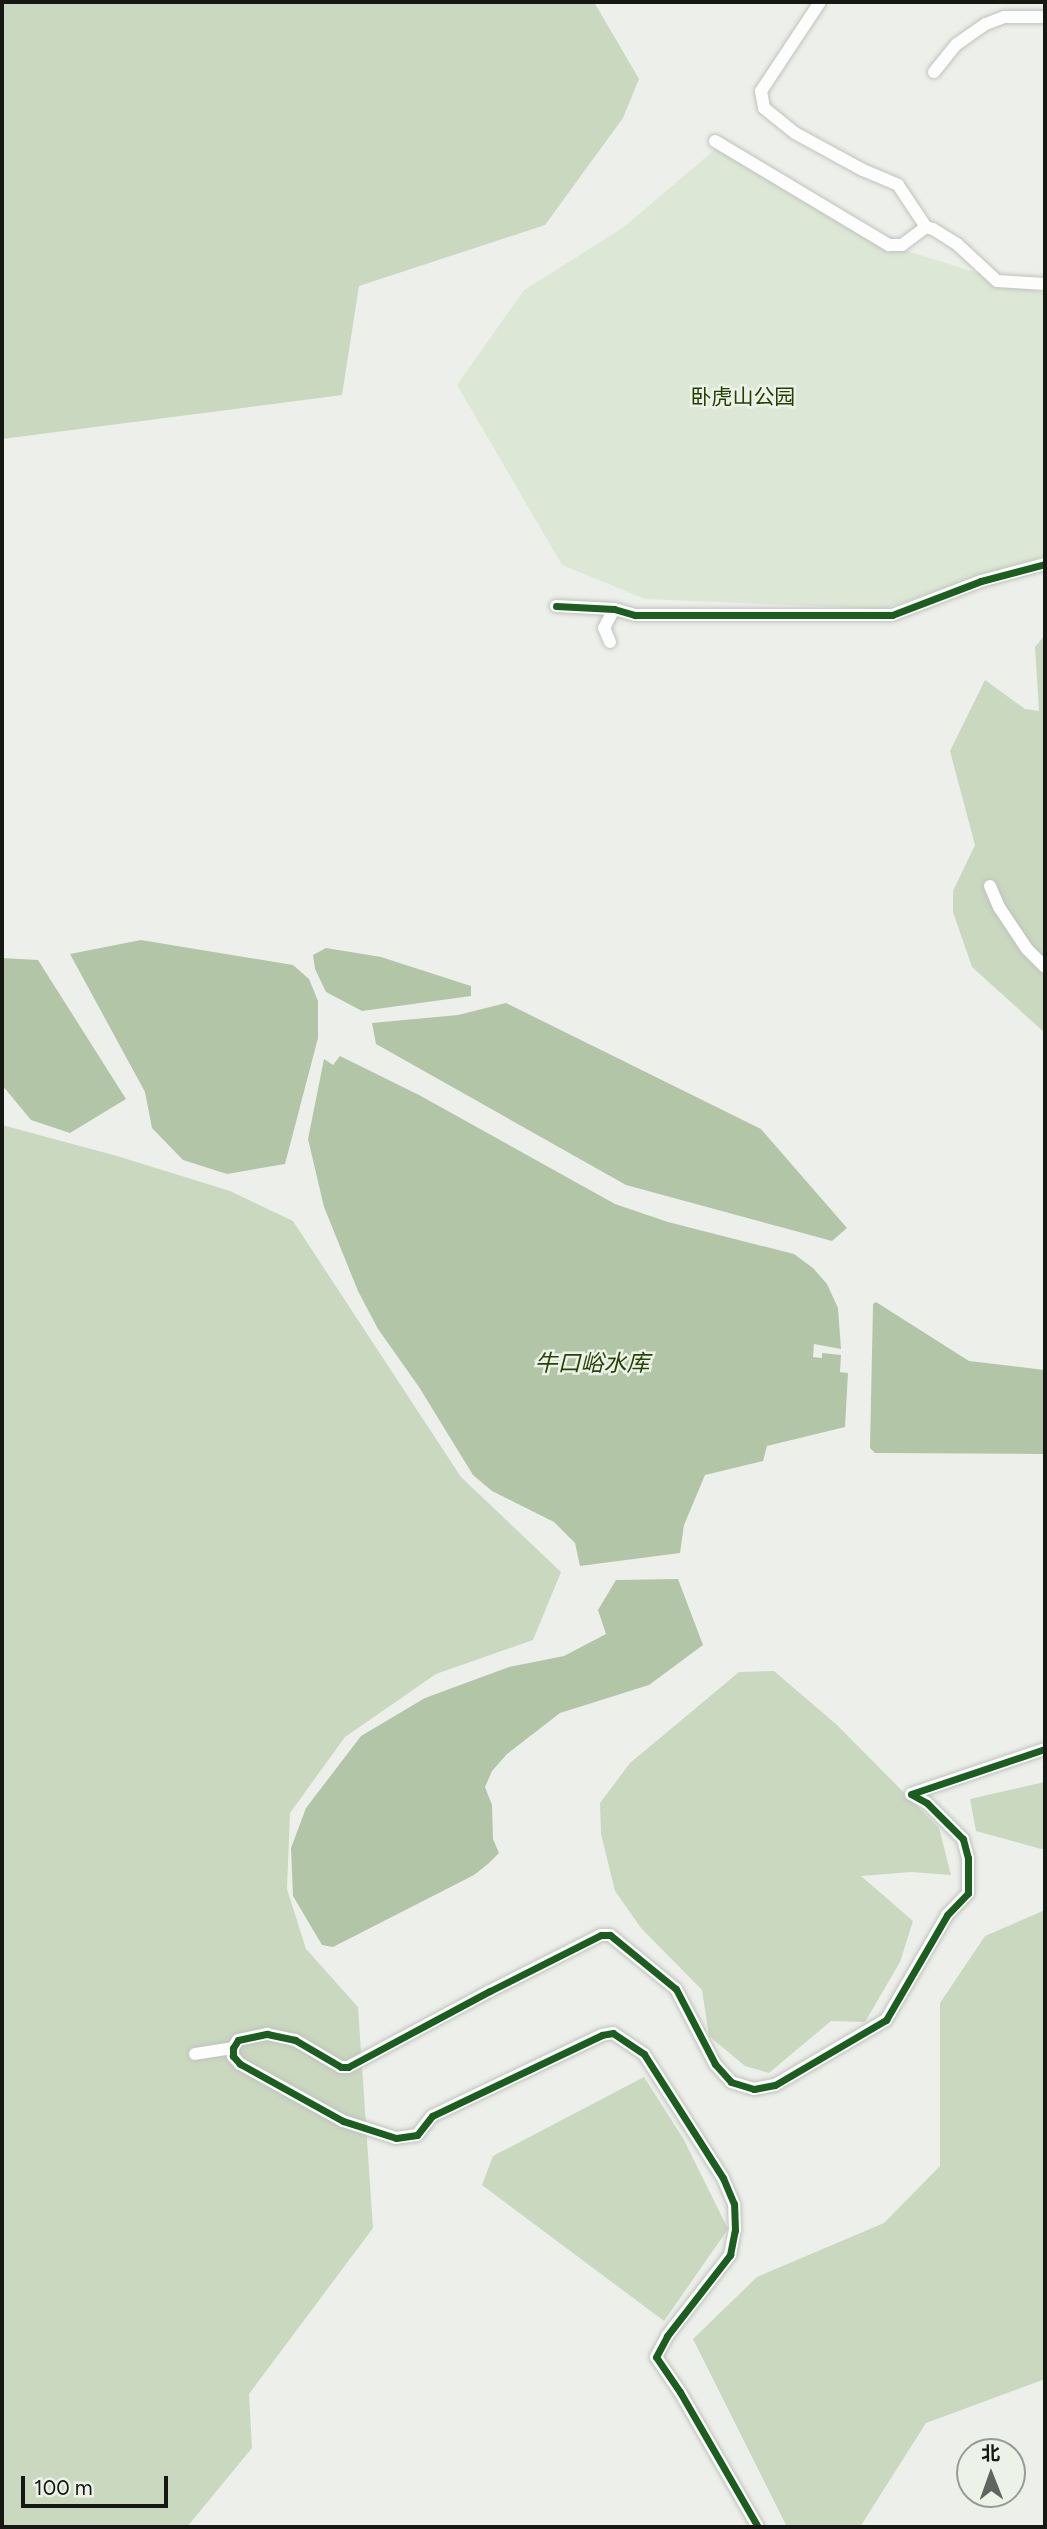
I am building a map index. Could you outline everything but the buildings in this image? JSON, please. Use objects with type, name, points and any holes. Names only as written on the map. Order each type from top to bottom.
[{"type":"street","points":[[820,2],[761,91],[765,108],[795,133],[863,170],[898,185],[926,228],[957,244],[997,281],[1045,284]]},
{"type":"street","points":[[934,72],[957,44],[986,24],[1004,18],[1045,17]]},
{"type":"street","points":[[715,142],[804,191],[889,245],[902,245],[926,228]]},
{"type":"street","points":[[556,606],[614,609],[635,615],[892,615],[981,581],[1045,564]]},
{"type":"street","points":[[610,642],[604,628],[614,609]]},
{"type":"street","points":[[990,886],[999,907],[1020,938],[1045,967]]},
{"type":"street","points":[[758,2527],[680,2392],[656,2357],[667,2336],[730,2255],[735,2230],[734,2204],[723,2178],[644,2054],[613,2033],[602,2035],[432,2116],[417,2135],[396,2138],[343,2121],[240,2064],[233,2056],[233,2048],[238,2040],[267,2034],[295,2040],[341,2067],[348,2067],[601,1935],[610,1935],[676,1989],[715,2064],[731,2082],[754,2089],[775,2085],[887,2020],[947,1915],[968,1893],[968,1858],[963,1839],[928,1803],[911,1794],[1045,1749]]},
{"type":"street","points":[[195,2054],[233,2048]]},
{"type":"green space","name":"卧虎山公园","points":[[720,145],[904,250],[1045,294],[1045,556],[882,609],[645,599],[562,565],[457,385],[524,290],[624,227]]},
{"type":"shaded area","points":[[2,2],[594,2],[639,79],[623,118],[545,225],[359,286],[342,395],[2,439]]},
{"type":"shaded area","points":[[1045,635],[1045,1033],[972,967],[953,912],[953,891],[975,845],[950,751],[985,680],[1025,709],[1039,711],[1035,647]]},
{"type":"shaded area","points":[[2,1125],[117,1156],[230,1191],[293,1221],[461,1477],[561,1572],[533,1640],[436,1674],[345,1737],[290,1813],[287,1889],[306,1949],[358,2007],[373,2228],[249,2394],[252,2448],[187,2527],[2,2527]]},
{"type":"shaded area","points":[[774,1671],[837,1725],[939,1828],[951,1875],[911,1872],[861,1876],[913,1921],[900,1962],[865,2022],[831,2021],[769,2073],[745,2066],[709,2036],[702,1990],[641,1928],[615,1891],[601,1834],[600,1803],[630,1763],[739,1672]]},
{"type":"shaded area","points":[[1045,1782],[1045,1850],[976,1831],[970,1799]]},
{"type":"shaded area","points":[[1045,1910],[1045,2379],[926,2423],[860,2527],[787,2527],[693,2339],[757,2277],[884,2223],[940,2166],[940,2003],[985,1936]]},
{"type":"shaded area","points":[[644,2077],[684,2140],[728,2229],[664,2321],[482,2185],[493,2156]]},
{"type":"water","points":[[141,940],[293,965],[309,979],[318,1001],[318,1038],[285,1164],[227,1174],[183,1160],[152,1128],[145,1092],[70,954]]},
{"type":"water","points":[[326,948],[381,957],[471,986],[471,996],[362,1011],[326,992],[315,969],[313,955]]},
{"type":"water","points":[[2,958],[38,960],[126,1099],[70,1133],[31,1120],[2,1085]]},
{"type":"water","points":[[506,1003],[761,1129],[847,1228],[832,1241],[626,1185],[376,1044],[372,1023],[458,1015]]},
{"type":"water","name":"牛口峪水库","points":[[340,1056],[419,1095],[615,1204],[668,1222],[794,1254],[813,1268],[827,1284],[838,1308],[841,1349],[814,1344],[813,1357],[822,1358],[822,1353],[841,1355],[840,1372],[848,1373],[845,1427],[767,1446],[763,1461],[705,1475],[684,1525],[680,1553],[580,1566],[575,1543],[554,1522],[492,1491],[473,1475],[419,1387],[378,1329],[358,1291],[324,1207],[308,1139],[324,1059],[333,1065]]},
{"type":"water","points":[[876,1302],[969,1361],[1045,1370],[1045,1454],[875,1453],[870,1448],[873,1304]]},
{"type":"water","points":[[678,1579],[703,1645],[649,1685],[560,1713],[507,1754],[492,1771],[485,1787],[492,1805],[493,1839],[499,1853],[474,1875],[333,1947],[322,1945],[293,1896],[291,1848],[306,1808],[361,1736],[425,1698],[509,1667],[564,1656],[606,1634],[598,1610],[616,1580]]},
{"type":"cycle path","points":[[556,606],[614,609],[635,615],[892,615],[981,581],[1045,564]]},
{"type":"cycle path","points":[[758,2527],[680,2392],[656,2357],[667,2336],[730,2255],[735,2230],[734,2204],[723,2178],[644,2054],[613,2033],[602,2035],[432,2116],[417,2135],[396,2138],[343,2121],[240,2064],[233,2056],[233,2048],[238,2040],[267,2034],[295,2040],[341,2067],[348,2067],[601,1935],[610,1935],[676,1989],[715,2064],[731,2082],[754,2089],[775,2085],[886,2020],[947,1915],[968,1893],[968,1858],[963,1839],[927,1803],[911,1794],[1045,1749]]}]
